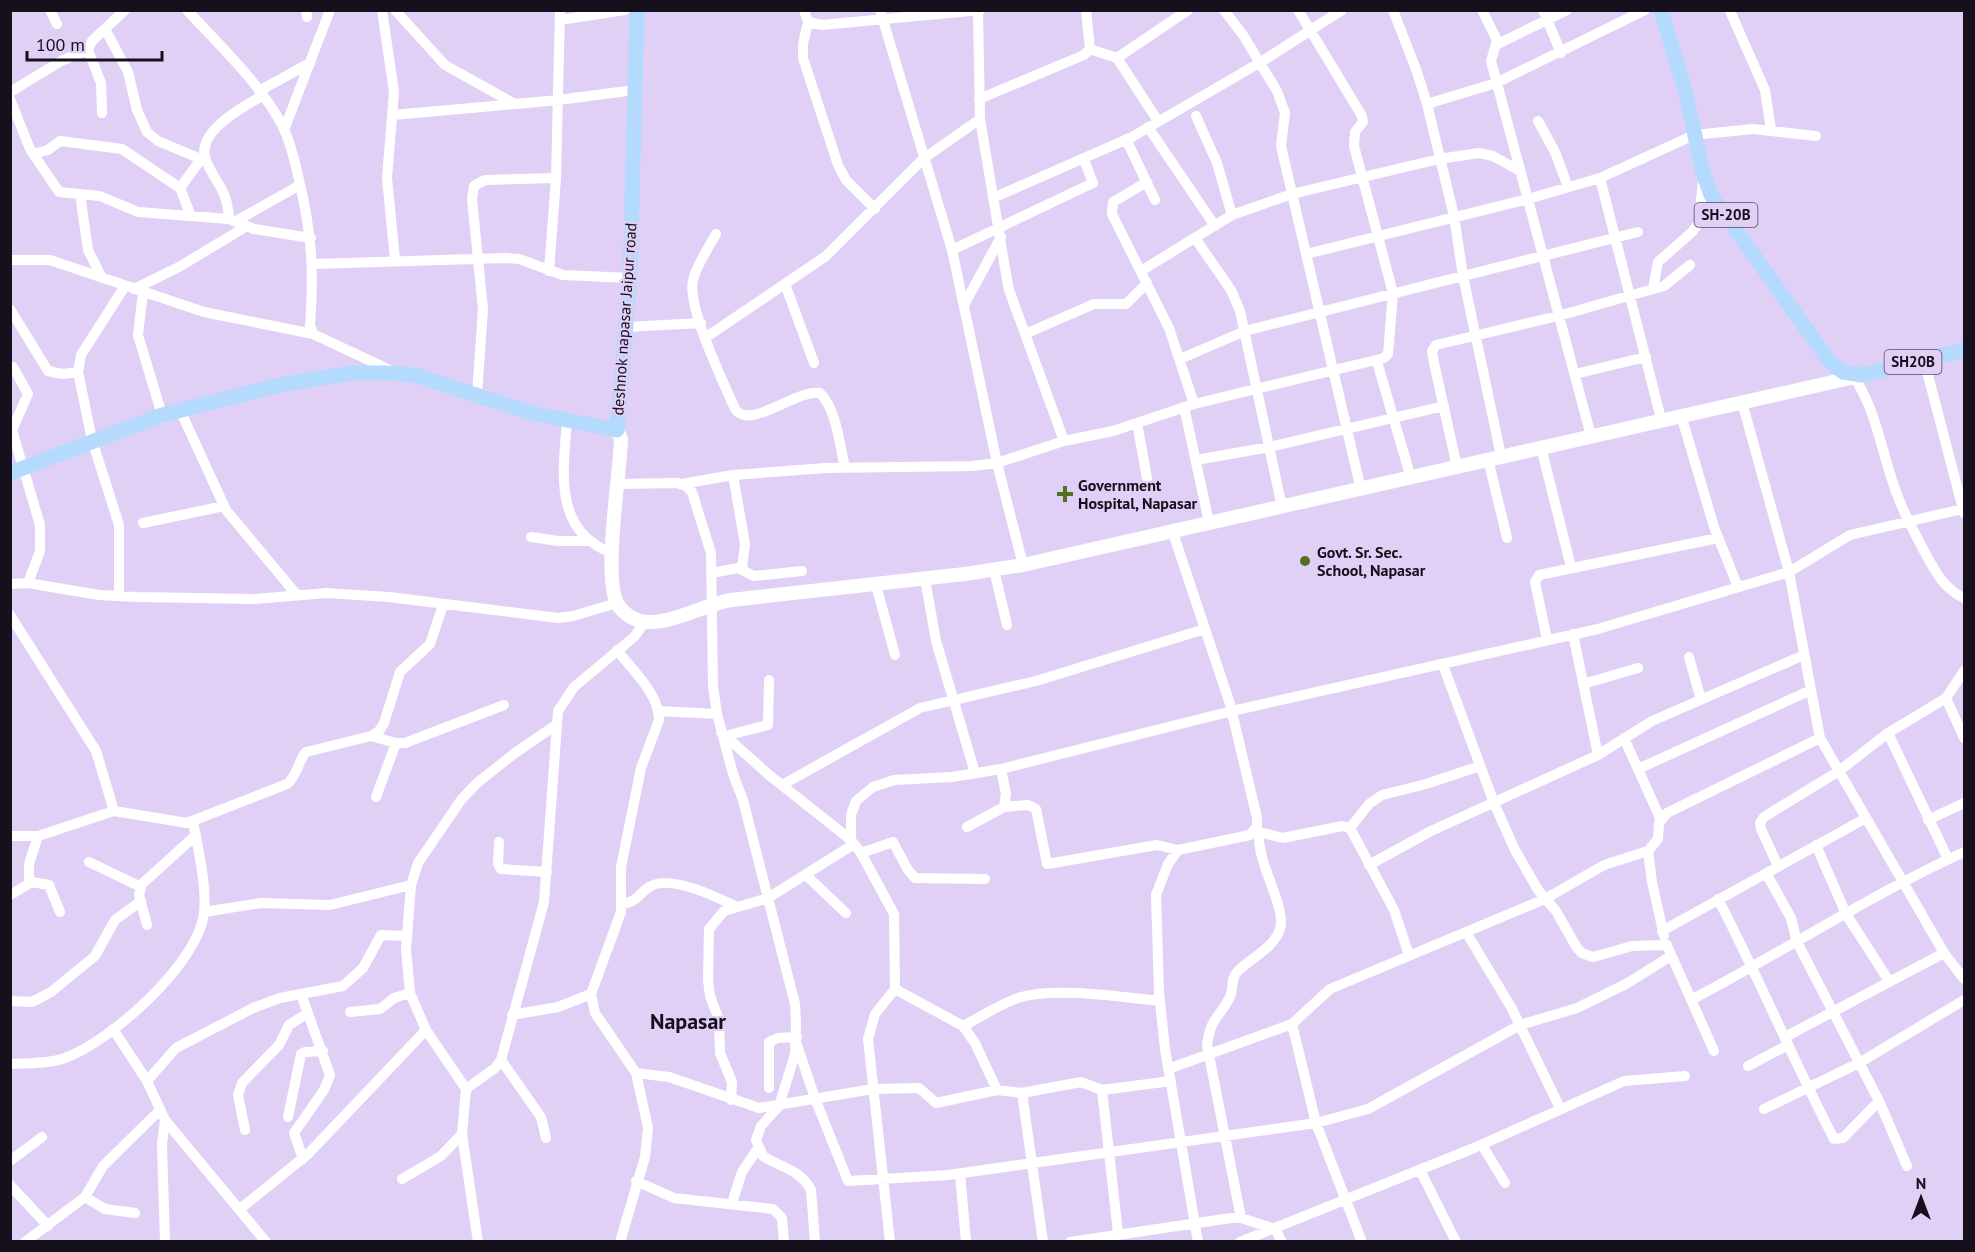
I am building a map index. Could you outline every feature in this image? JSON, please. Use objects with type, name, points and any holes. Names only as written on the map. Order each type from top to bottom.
[{"type":"main road","name":"deshnok napasar Jaipur road","points":[[18,470],[162,415],[222,398],[332,375],[396,373],[418,376],[567,421],[616,430],[630,278],[637,10]]},
{"type":"main road","name":"SH-20B","points":[[1661,10],[1686,94],[1703,173],[1711,195],[1829,361],[1843,372],[1858,376]]},
{"type":"main road","name":"SH20B","points":[[1858,376],[1965,350]]},
{"type":"main road","points":[[616,430],[621,439],[612,553],[617,603],[630,616],[645,622],[664,621],[711,604],[756,596],[876,585],[1023,565],[1858,376]]},
{"type":"street","points":[[50,10],[57,24]]},
{"type":"street","points":[[10,92],[63,60],[88,50],[92,41],[125,10]]},
{"type":"street","points":[[187,10],[240,65],[284,130],[300,185],[311,238],[314,264],[310,326],[313,334]]},
{"type":"street","points":[[284,130],[330,10]]},
{"type":"street","points":[[382,10],[394,92],[387,178],[396,261]]},
{"type":"street","points":[[395,10],[445,65],[515,104]]},
{"type":"street","points":[[549,271],[556,178],[560,15],[625,10]]},
{"type":"street","points":[[804,10],[808,22],[803,44],[803,58],[838,165],[846,180],[875,209]]},
{"type":"street","points":[[1086,10],[1090,49]]},
{"type":"street","points":[[1117,58],[1188,10]]},
{"type":"street","points":[[1224,10],[1261,62],[1283,108],[1281,146],[1362,490]]},
{"type":"street","points":[[618,484],[682,484],[734,475],[845,467],[972,466],[997,463],[1064,441],[1137,423],[1189,405],[1333,369],[1377,362],[1388,354],[1394,293],[1353,139],[1363,122],[1362,116],[1298,10]]},
{"type":"street","points":[[993,198],[1084,160],[1126,139],[1261,62],[1342,10]]},
{"type":"street","points":[[1393,10],[1418,72],[1454,216],[1463,276],[1477,335],[1507,538]]},
{"type":"street","points":[[1482,10],[1498,44]]},
{"type":"street","points":[[1567,10],[1545,15],[1498,44],[1491,57],[1591,436]]},
{"type":"street","points":[[1427,104],[1497,83],[1646,10]]},
{"type":"street","points":[[808,22],[822,25],[880,16],[979,11],[981,119],[1009,290],[1064,441]]},
{"type":"street","points":[[1730,11],[1768,99],[1771,130]]},
{"type":"street","points":[[1545,15],[1561,53]]},
{"type":"street","points":[[880,16],[952,250],[997,463],[1023,565]]},
{"type":"street","points":[[105,29],[128,72],[137,110],[147,132],[158,141],[202,157],[226,195],[233,220]]},
{"type":"street","points":[[1090,49],[1117,58],[1153,124],[1215,226]]},
{"type":"street","points":[[979,99],[1075,61],[1090,49]]},
{"type":"street","points":[[88,50],[101,83],[102,113]]},
{"type":"street","points":[[180,188],[202,157],[210,136],[220,124],[260,94],[310,63]]},
{"type":"street","points":[[393,115],[559,100],[634,90]]},
{"type":"street","points":[[10,99],[33,154],[59,192],[107,198],[138,212],[233,220],[247,226],[311,238]]},
{"type":"street","points":[[1196,116],[1217,163],[1232,215]]},
{"type":"street","points":[[705,338],[826,256],[923,159],[981,119]]},
{"type":"street","points":[[1538,121],[1555,152],[1568,187]]},
{"type":"street","points":[[1306,254],[1527,199],[1600,178],[1695,135],[1771,130],[1816,136]]},
{"type":"street","points":[[1126,139],[1155,200]]},
{"type":"street","points":[[33,154],[48,150],[60,141],[117,147],[180,188],[191,216]]},
{"type":"street","points":[[1141,272],[1232,215],[1292,194],[1439,159],[1485,153],[1520,171]]},
{"type":"street","points":[[952,250],[1000,231],[1093,183],[1084,160]]},
{"type":"street","points":[[1653,289],[1658,262],[1699,222],[1703,173]]},
{"type":"street","points":[[477,395],[483,323],[479,257],[472,199],[474,186],[485,180],[556,178]]},
{"type":"street","points":[[1600,178],[1661,419]]},
{"type":"street","points":[[1147,182],[1113,202],[1111,208],[1169,328],[1180,359],[1196,460],[1209,522]]},
{"type":"street","points":[[233,220],[300,185]]},
{"type":"street","points":[[80,194],[88,250],[102,278]]},
{"type":"street","points":[[119,596],[119,525],[92,440],[78,372],[81,355],[134,289],[179,267],[247,226]]},
{"type":"street","points":[[964,305],[1000,231]]},
{"type":"street","points":[[1180,359],[1245,331],[1638,232]]},
{"type":"street","points":[[716,234],[697,268],[692,283],[693,297],[705,338],[738,414],[747,417],[756,415],[802,395],[820,393],[827,400],[845,467]]},
{"type":"street","points":[[1195,238],[1231,290],[1245,331],[1282,507]]},
{"type":"street","points":[[314,264],[479,257],[519,259],[549,271],[575,276],[630,278]]},
{"type":"street","points":[[10,268],[11,260],[50,260],[204,312],[313,334],[396,373]]},
{"type":"street","points":[[1457,467],[1434,363],[1433,348],[1439,343],[1558,316],[1653,289],[1668,284],[1690,265]]},
{"type":"street","points":[[785,284],[814,363]]},
{"type":"street","points":[[1025,334],[1094,304],[1126,304],[1147,284]]},
{"type":"street","points":[[134,289],[138,335],[162,415]]},
{"type":"street","points":[[10,309],[48,371],[62,374],[78,372]]},
{"type":"street","points":[[626,327],[701,323]]},
{"type":"street","points":[[1575,374],[1646,357]]},
{"type":"street","points":[[853,842],[851,815],[855,801],[873,787],[894,780],[1001,770],[1232,711],[1573,634],[1789,572],[1838,540],[1908,520],[1964,512],[1924,360]]},
{"type":"street","points":[[1377,362],[1410,478]]},
{"type":"street","points":[[13,367],[28,394],[12,430],[18,470],[40,525],[41,539],[40,551],[28,583]]},
{"type":"street","points":[[1858,376],[1868,399],[1897,496],[1908,520],[1940,580],[1948,589],[1965,598]]},
{"type":"street","points":[[1742,402],[1789,572],[1820,738],[1944,952],[1965,979]]},
{"type":"street","points":[[1196,460],[1270,447],[1444,406]]},
{"type":"street","points":[[180,410],[224,506],[297,595]]},
{"type":"street","points":[[1681,415],[1697,477],[1738,587]]},
{"type":"street","points":[[567,421],[563,491],[577,524],[588,541]]},
{"type":"street","points":[[1137,423],[1147,478]]},
{"type":"street","points":[[1541,447],[1571,567]]},
{"type":"street","points":[[734,475],[745,544],[742,568]]},
{"type":"street","points":[[682,484],[692,492],[711,554],[711,604],[717,714],[743,801],[795,1004],[797,1040],[816,1101],[848,1180],[960,1173],[1316,1123],[1368,1109],[1520,1025],[1540,1021],[1585,1004],[1626,984],[1671,956]]},
{"type":"street","points":[[143,523],[224,506]]},
{"type":"street","points":[[1172,531],[1232,711],[1257,818],[1259,854],[1280,914],[1280,927],[1271,943],[1235,975],[1230,996],[1212,1021],[1208,1053],[1241,1218]]},
{"type":"street","points":[[531,537],[558,542],[588,541],[612,553]]},
{"type":"street","points":[[1547,639],[1536,578],[1571,567],[1718,538]]},
{"type":"street","points":[[712,573],[742,568],[754,576],[802,571]]},
{"type":"street","points":[[994,570],[1007,625]]},
{"type":"street","points":[[925,579],[936,641],[975,773]]},
{"type":"street","points":[[10,584],[28,583],[119,596],[254,599],[338,594],[558,618],[617,603]]},
{"type":"street","points":[[876,585],[895,655]]},
{"type":"street","points":[[10,836],[38,836],[114,811],[180,823],[194,822],[287,784],[297,774],[301,758],[306,752],[371,736],[379,731],[387,717],[400,672],[430,644],[443,605]]},
{"type":"street","points":[[10,615],[96,751],[114,811]]},
{"type":"street","points":[[466,1089],[495,1068],[501,1060],[540,920],[547,872],[556,725],[561,705],[574,687],[634,637],[645,622]]},
{"type":"street","points":[[782,785],[901,716],[954,699],[1036,681],[1205,629]]},
{"type":"street","points":[[1573,634],[1598,755]]},
{"type":"street","points":[[617,650],[651,694],[659,711],[659,720],[641,768],[621,867],[622,904],[591,993],[595,1013],[636,1073],[648,1128],[648,1144],[620,1242]]},
{"type":"street","points":[[1369,865],[1431,831],[1598,755],[1652,721],[1804,655]]},
{"type":"street","points":[[1689,657],[1701,700]]},
{"type":"street","points":[[1443,665],[1494,803],[1514,848],[1545,899],[1556,911],[1576,948],[1587,956],[1639,945],[1667,945]]},
{"type":"street","points":[[1583,684],[1638,668]]},
{"type":"street","points":[[1778,866],[1761,829],[1760,823],[1764,818],[1839,771],[1888,733],[1946,698],[1965,670]]},
{"type":"street","points":[[723,734],[768,725],[769,680]]},
{"type":"street","points":[[1638,769],[1811,690]]},
{"type":"street","points":[[1946,698],[1965,738]]},
{"type":"street","points":[[371,736],[396,743],[416,741],[504,705]]},
{"type":"street","points":[[659,711],[717,714]]},
{"type":"street","points":[[475,1241],[462,1134],[466,1089],[426,1030],[410,993],[406,936],[411,885],[418,863],[461,800],[515,753],[556,725]]},
{"type":"street","points":[[1888,733],[1948,860]]},
{"type":"street","points":[[723,734],[853,842],[894,914],[895,989],[875,1014],[871,1025],[868,1052],[890,1242]]},
{"type":"street","points":[[1168,1069],[1292,1024],[1325,992],[1545,899],[1604,866],[1648,851],[1658,839],[1660,818],[1624,738]]},
{"type":"street","points":[[1660,818],[1820,738]]},
{"type":"street","points":[[376,797],[396,743]]},
{"type":"street","points":[[1350,828],[1369,804],[1382,795],[1426,784],[1480,766]]},
{"type":"street","points":[[1001,770],[1006,794],[1005,807]]},
{"type":"street","points":[[1928,820],[1965,803]]},
{"type":"street","points":[[967,827],[1005,807],[1028,805],[1036,810],[1047,864],[1157,845],[1178,850],[1257,832],[1283,838],[1342,826],[1350,828],[1394,910],[1409,955]]},
{"type":"street","points":[[1662,931],[1866,818]]},
{"type":"street","points":[[10,1064],[63,1059],[113,1029],[176,973],[199,930],[204,912],[194,822]]},
{"type":"street","points":[[147,925],[141,901],[141,887],[196,835]]},
{"type":"street","points":[[32,882],[28,872],[38,836]]},
{"type":"street","points":[[499,842],[498,864],[501,869],[547,872]]},
{"type":"street","points":[[731,1100],[732,1082],[720,1053],[719,1020],[710,996],[709,929],[718,915],[735,906],[768,898],[853,842]]},
{"type":"street","points":[[861,853],[893,842],[908,870],[915,878],[985,879]]},
{"type":"street","points":[[1816,845],[1846,914],[1889,981]]},
{"type":"street","points":[[1178,850],[1168,864],[1156,895],[1160,1000],[1170,1082],[1198,1242]]},
{"type":"street","points":[[1648,851],[1662,931],[1714,1052]]},
{"type":"street","points":[[1691,1000],[1754,967],[1902,881],[1965,852]]},
{"type":"street","points":[[89,862],[141,887]]},
{"type":"street","points":[[1766,873],[1791,918],[1797,942],[1879,1101],[1907,1166]]},
{"type":"street","points":[[806,875],[846,913]]},
{"type":"street","points":[[10,895],[32,882],[49,885],[60,912]]},
{"type":"street","points":[[622,904],[637,899],[651,885],[656,884],[692,887],[735,906]]},
{"type":"street","points":[[204,912],[261,903],[330,905],[411,885]]},
{"type":"street","points":[[1718,899],[1754,967],[1808,1089],[1834,1139],[1844,1138],[1879,1101]]},
{"type":"street","points":[[10,1001],[32,1002],[51,992],[95,956],[115,920],[141,901]]},
{"type":"street","points":[[1466,932],[1520,1025],[1560,1108]]},
{"type":"street","points":[[147,1082],[168,1056],[184,1042],[264,1002],[343,986],[363,968],[381,935],[406,936]]},
{"type":"street","points":[[1748,1066],[1832,1011],[1944,952]]},
{"type":"street","points":[[895,989],[963,1026],[975,1043],[997,1090]]},
{"type":"street","points":[[350,1012],[380,1009],[394,998],[410,993]]},
{"type":"street","points":[[512,1015],[547,1010],[591,993]]},
{"type":"street","points":[[301,994],[323,1051],[330,1078],[294,1133],[303,1159]]},
{"type":"street","points":[[963,1026],[1011,1001],[1034,995],[1081,994],[1160,1000]]},
{"type":"street","points":[[1764,1109],[1859,1063],[1965,1000]]},
{"type":"street","points":[[245,1130],[238,1095],[242,1083],[279,1045],[289,1025],[308,1012]]},
{"type":"street","points":[[1292,1024],[1316,1123],[1362,1242]]},
{"type":"street","points":[[113,1029],[147,1082],[165,1120],[266,1242]]},
{"type":"street","points":[[240,1209],[303,1159],[426,1030]]},
{"type":"street","points":[[769,1088],[769,1042],[778,1038],[797,1040]]},
{"type":"street","points":[[797,1040],[779,1106],[761,1126],[756,1140],[763,1156],[795,1171],[807,1183],[811,1190],[815,1242]]},
{"type":"street","points":[[288,1117],[301,1054],[323,1051]]},
{"type":"street","points":[[501,1060],[541,1117],[546,1138]]},
{"type":"street","points":[[636,1073],[669,1077],[754,1108],[816,1101],[873,1089],[919,1088],[936,1103],[997,1090],[1022,1093],[1081,1082],[1102,1090],[1170,1082]]},
{"type":"street","points":[[1240,1242],[1482,1145],[1560,1108],[1631,1079],[1685,1076]]},
{"type":"street","points":[[1102,1090],[1107,1152],[1119,1238]]},
{"type":"street","points":[[1022,1093],[1043,1242]]},
{"type":"street","points":[[25,1242],[85,1197],[103,1166],[160,1110]]},
{"type":"street","points":[[165,1120],[162,1144],[165,1242]]},
{"type":"street","points":[[402,1179],[441,1156],[462,1134]]},
{"type":"street","points":[[10,1161],[42,1137]]},
{"type":"street","points":[[1482,1145],[1505,1183]]},
{"type":"street","points":[[732,1203],[742,1172],[758,1148]]},
{"type":"street","points":[[1420,1170],[1456,1242]]},
{"type":"street","points":[[960,1173],[966,1242]]},
{"type":"street","points":[[636,1181],[674,1198],[762,1206],[778,1212],[782,1218],[784,1242]]},
{"type":"street","points":[[10,1185],[48,1226]]},
{"type":"street","points":[[85,1197],[105,1209],[135,1213]]},
{"type":"street","points":[[1070,1242],[1119,1238],[1241,1218],[1275,1229],[1282,1242]]},
{"type":"place","name":"Government Hospital, Napasar","points":[[1065,494]]},
{"type":"place","name":"Govt. Sr. Sec. School, Napasar","points":[[1305,561]]},
{"type":"district","name":"Napasar","points":[[688,1021]]}]
